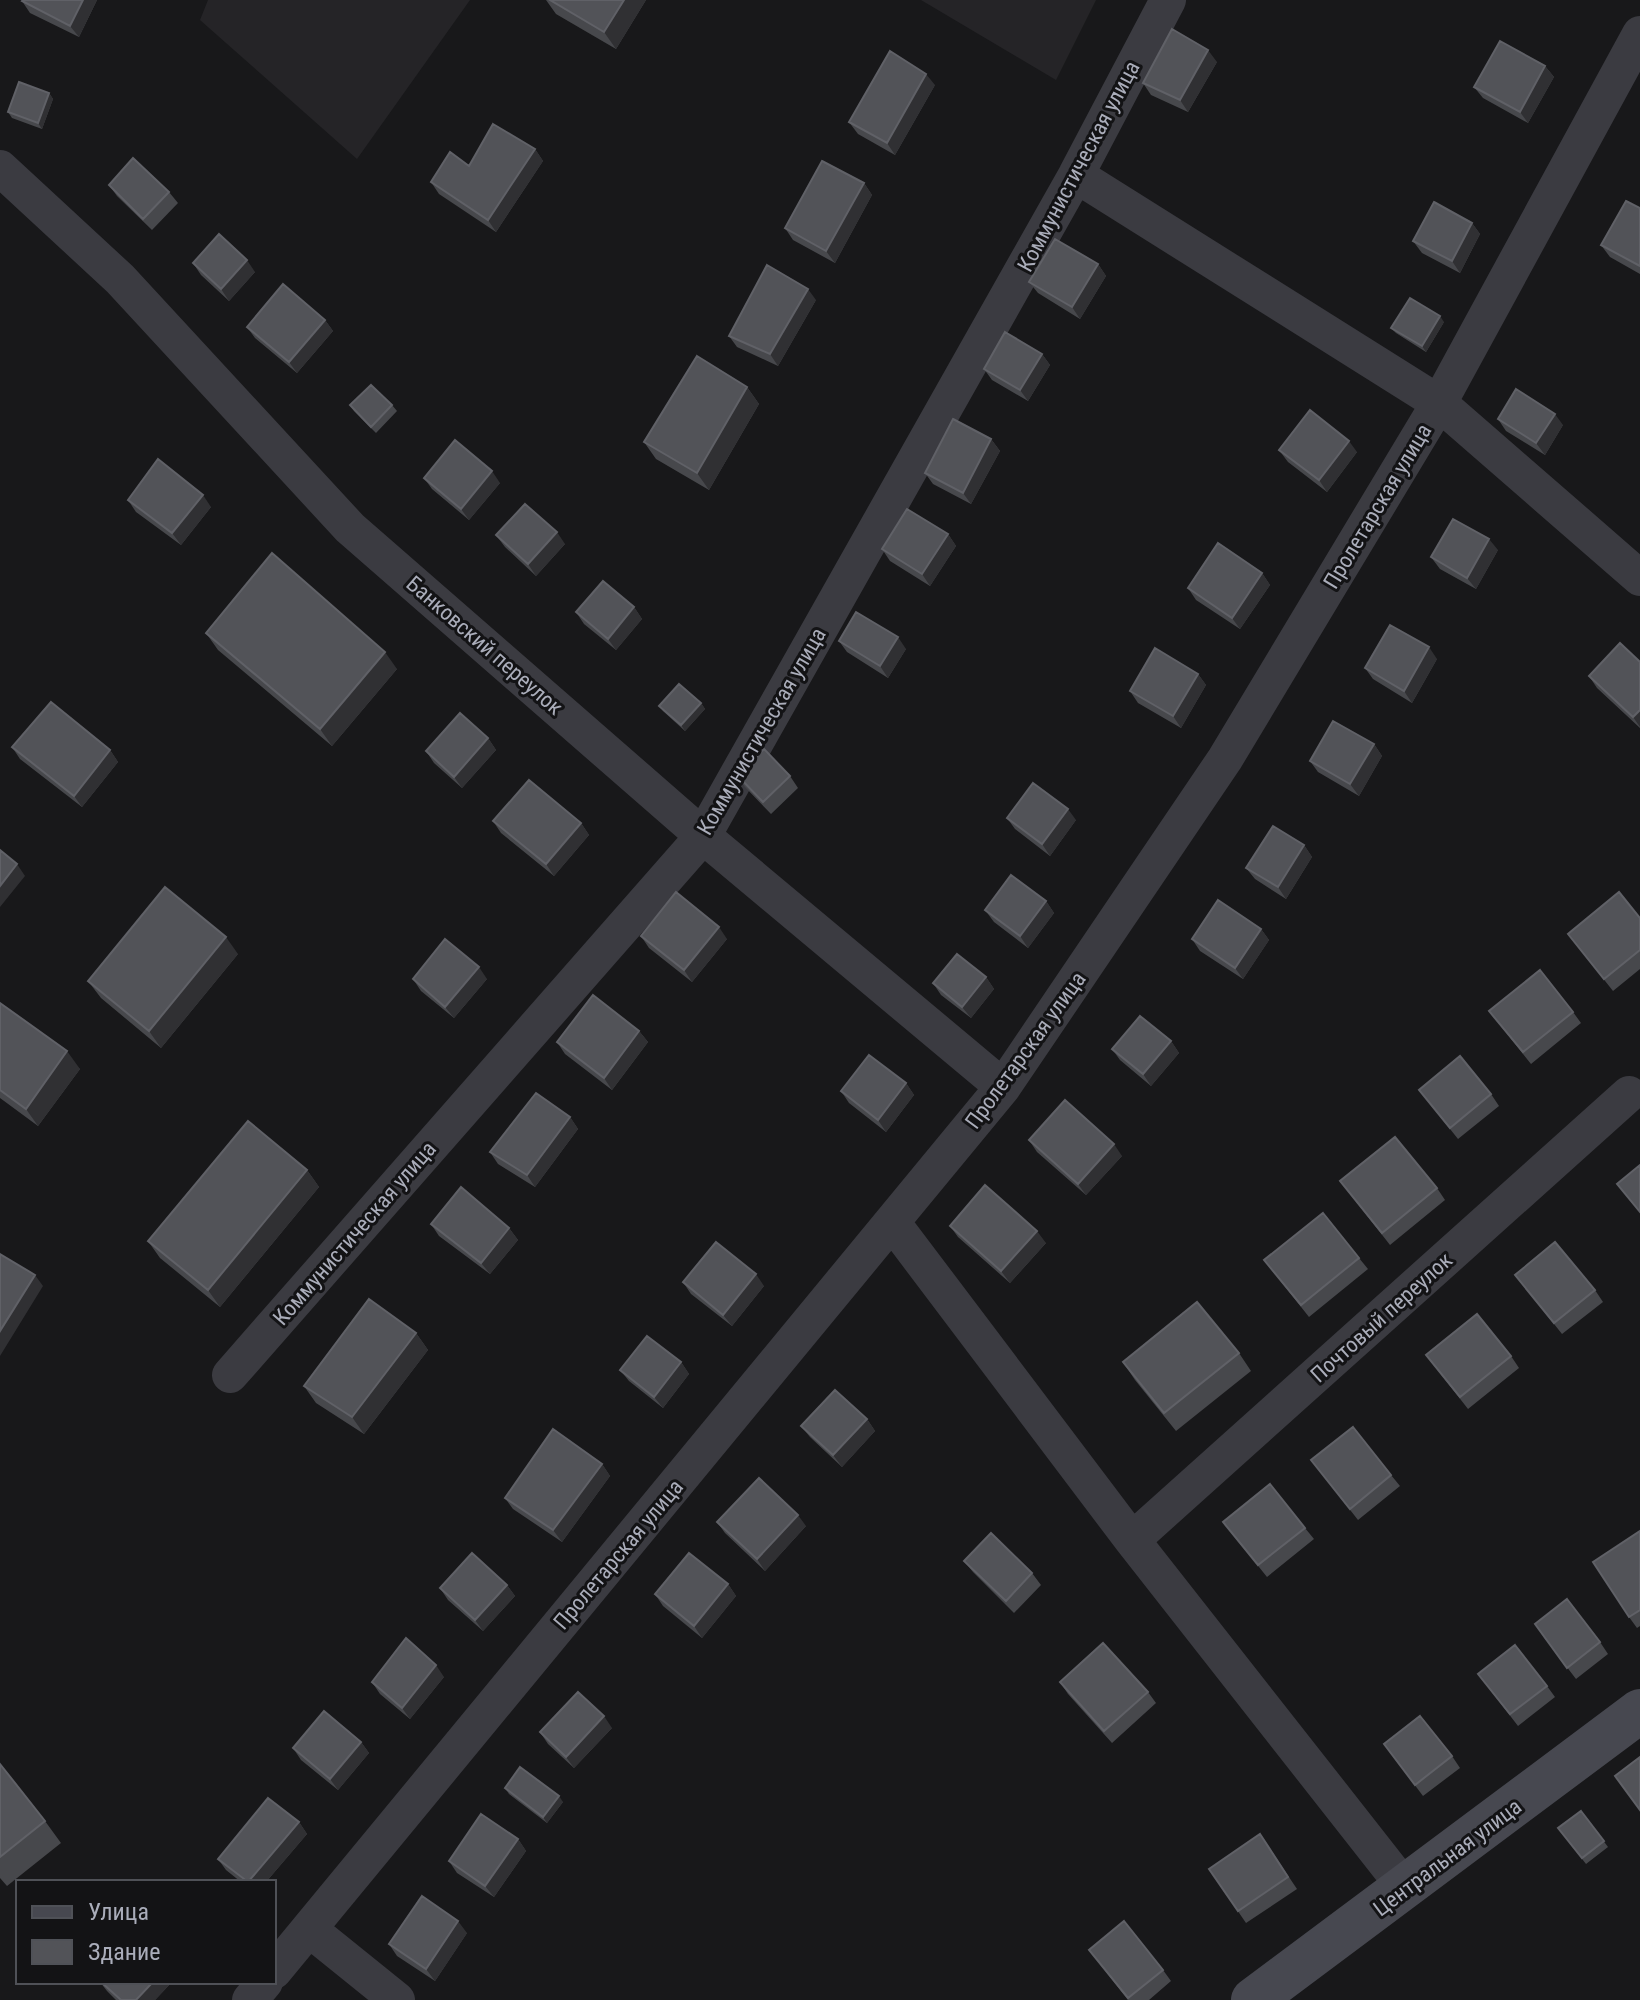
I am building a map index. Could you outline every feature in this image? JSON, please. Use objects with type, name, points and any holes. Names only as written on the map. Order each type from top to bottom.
[{"type":"main road","name":"Центральная улица","points":[[1253,2000],[1406,1889],[1640,1711]]},
{"type":"street","name":"Коммунистическая улица","points":[[230,1375],[703,836],[1076,175],[1168,0]]},
{"type":"street","name":"Пролетарская улица","points":[[276,1969],[1003,1087],[1225,759],[1439,403],[1640,34]]},
{"type":"street","name":"Банковский переулок","points":[[0,168],[120,279],[350,528],[703,836],[1003,1087]]},
{"type":"street","points":[[1076,175],[1439,403],[1637,571]]},
{"type":"street","name":"Почтовый переулок","points":[[1132,1540],[1629,1094]]},
{"type":"street","points":[[892,1222],[1132,1540],[1406,1889]]},
{"type":"street","points":[[309,1929],[397,2000]]},
{"type":"street","points":[[250,2000],[263,1984]]},
{"type":"shaded area","points":[[208,0],[470,0],[357,159],[200,20]]},
{"type":"shaded area","points":[[921,0],[1096,0],[1056,80]]},
{"type":"building","points":[[23,0],[83,0],[70,26]]},
{"type":"building","points":[[550,0],[624,0],[604,32]]},
{"type":"building","points":[[1172,29],[1208,50],[1180,100],[1143,83]]},
{"type":"building","points":[[1500,41],[1545,66],[1520,112],[1474,87]]},
{"type":"building","points":[[890,51],[926,74],[887,143],[849,122]]},
{"type":"building","points":[[19,82],[49,93],[38,123],[8,112]]},
{"type":"building","points":[[493,124],[535,149],[488,220],[431,182],[450,152],[469,166]]},
{"type":"building","points":[[133,158],[169,192],[143,219],[109,185]]},
{"type":"building","points":[[822,161],[864,183],[826,251],[785,228]]},
{"type":"building","points":[[1626,201],[1640,208],[1640,266],[1601,245]]},
{"type":"building","points":[[1434,202],[1472,223],[1452,261],[1413,241]]},
{"type":"building","points":[[219,234],[247,260],[221,289],[193,263]]},
{"type":"building","points":[[1055,239],[1098,264],[1072,307],[1029,282]]},
{"type":"building","points":[[767,265],[808,289],[770,354],[729,336]]},
{"type":"building","points":[[283,284],[325,320],[289,362],[247,327]]},
{"type":"building","points":[[1410,298],[1440,316],[1422,346],[1391,328]]},
{"type":"building","points":[[1005,332],[1042,354],[1020,390],[984,369]]},
{"type":"building","points":[[697,356],[747,387],[697,473],[644,442]]},
{"type":"building","points":[[371,385],[392,405],[371,427],[350,405]]},
{"type":"building","points":[[1516,389],[1555,414],[1536,443],[1498,419]]},
{"type":"building","points":[[1310,410],[1349,441],[1319,480],[1279,450]]},
{"type":"building","points":[[953,419],[991,439],[963,493],[925,473]]},
{"type":"building","points":[[455,440],[492,471],[461,509],[424,478]]},
{"type":"building","points":[[158,459],[203,495],[172,533],[128,500]]},
{"type":"building","points":[[525,504],[557,532],[528,564],[496,535]]},
{"type":"building","points":[[907,509],[948,534],[922,574],[882,549]]},
{"type":"building","points":[[1453,519],[1489,539],[1467,578],[1431,557]]},
{"type":"building","points":[[1218,543],[1262,573],[1232,618],[1188,588]]},
{"type":"building","points":[[272,553],[385,652],[320,729],[206,633]]},
{"type":"building","points":[[603,581],[634,607],[608,639],[576,612]]},
{"type":"building","points":[[856,612],[898,637],[880,666],[839,641]]},
{"type":"building","points":[[1390,625],[1429,647],[1404,691],[1365,668]]},
{"type":"building","points":[[1620,643],[1640,662],[1640,710],[1633,717],[1589,676]]},
{"type":"building","points":[[1155,648],[1198,674],[1173,716],[1130,691]]},
{"type":"building","points":[[679,684],[701,703],[681,725],[659,706]]},
{"type":"building","points":[[51,702],[110,750],[74,796],[12,747]]},
{"type":"building","points":[[460,713],[488,738],[454,777],[426,751]]},
{"type":"building","points":[[1333,721],[1374,744],[1350,784],[1310,761]]},
{"type":"building","points":[[764,749],[790,776],[763,802],[737,775]]},
{"type":"building","points":[[529,780],[581,823],[546,864],[493,821]]},
{"type":"building","points":[[1033,783],[1068,809],[1042,844],[1007,818]]},
{"type":"building","points":[[1273,826],[1304,845],[1278,887],[1246,868]]},
{"type":"building","points":[[0,850],[17,864],[0,886]]},
{"type":"building","points":[[1011,875],[1046,901],[1020,936],[985,910]]},
{"type":"building","points":[[165,887],[226,937],[149,1031],[88,981]]},
{"type":"building","points":[[676,892],[719,927],[684,970],[641,936]]},
{"type":"building","points":[[1619,892],[1640,918],[1640,950],[1604,979],[1568,934]]},
{"type":"building","points":[[1218,900],[1261,929],[1235,968],[1192,939]]},
{"type":"building","points":[[445,939],[479,967],[445,1007],[413,979]]},
{"type":"building","points":[[957,954],[986,977],[962,1007],[933,983]]},
{"type":"building","points":[[1540,970],[1573,1012],[1523,1052],[1489,1011]]},
{"type":"building","points":[[593,995],[639,1031],[604,1078],[557,1042]]},
{"type":"building","points":[[0,1003],[67,1051],[26,1109],[0,1090]]},
{"type":"building","points":[[1140,1016],[1171,1041],[1143,1074],[1112,1049]]},
{"type":"building","points":[[869,1055],[906,1083],[878,1120],[841,1091]]},
{"type":"building","points":[[1460,1056],[1491,1094],[1450,1128],[1419,1090]]},
{"type":"building","points":[[536,1093],[570,1117],[527,1175],[490,1152]]},
{"type":"building","points":[[1065,1100],[1114,1144],[1078,1184],[1029,1140]]},
{"type":"building","points":[[248,1121],[307,1170],[208,1290],[148,1241]]},
{"type":"building","points":[[1395,1137],[1437,1188],[1382,1233],[1340,1181]]},
{"type":"building","points":[[1640,1165],[1640,1212],[1617,1184]]},
{"type":"building","points":[[985,1185],[1037,1231],[1001,1271],[950,1226]]},
{"type":"building","points":[[461,1187],[509,1228],[481,1263],[431,1224]]},
{"type":"building","points":[[1323,1213],[1359,1258],[1301,1305],[1264,1260]]},
{"type":"building","points":[[716,1242],[756,1274],[723,1315],[683,1282]]},
{"type":"building","points":[[1555,1242],[1595,1290],[1554,1323],[1515,1275]]},
{"type":"building","points":[[0,1254],[35,1275],[0,1331]]},
{"type":"building","points":[[369,1299],[416,1333],[352,1417],[304,1386]]},
{"type":"building","points":[[1197,1302],[1239,1353],[1164,1413],[1123,1362]]},
{"type":"building","points":[[1477,1314],[1511,1356],[1460,1397],[1426,1355]]},
{"type":"building","points":[[647,1336],[681,1362],[654,1397],[620,1370]]},
{"type":"building","points":[[835,1390],[867,1419],[833,1455],[801,1426]]},
{"type":"building","points":[[1353,1427],[1391,1475],[1350,1509],[1311,1460]]},
{"type":"building","points":[[553,1429],[602,1464],[553,1530],[505,1498]]},
{"type":"building","points":[[759,1478],[798,1515],[757,1559],[717,1522]]},
{"type":"building","points":[[1270,1484],[1305,1528],[1258,1565],[1223,1522]]},
{"type":"building","points":[[1640,1531],[1640,1610],[1629,1617],[1593,1562]]},
{"type":"building","points":[[991,1533],[1032,1573],[1006,1601],[964,1561]]},
{"type":"building","points":[[472,1553],[507,1585],[475,1620],[440,1588]]},
{"type":"building","points":[[689,1553],[728,1584],[694,1626],[655,1594]]},
{"type":"building","points":[[1567,1599],[1600,1642],[1567,1668],[1535,1624]]},
{"type":"building","points":[[406,1638],[436,1665],[402,1708],[372,1682]]},
{"type":"building","points":[[1103,1643],[1148,1692],[1104,1731],[1060,1682]]},
{"type":"building","points":[[1515,1645],[1547,1686],[1510,1714],[1478,1674]]},
{"type":"building","points":[[578,1692],[604,1716],[566,1757],[540,1732]]},
{"type":"building","points":[[324,1711],[361,1742],[330,1779],[293,1748]]},
{"type":"building","points":[[1420,1716],[1452,1756],[1415,1785],[1384,1744]]},
{"type":"building","points":[[1640,1757],[1640,1810],[1615,1776]]},
{"type":"building","points":[[0,1764],[45,1821],[0,1857]]},
{"type":"building","points":[[520,1767],[559,1796],[543,1817],[505,1788]]},
{"type":"building","points":[[268,1798],[299,1822],[250,1880],[218,1859]]},
{"type":"building","points":[[1581,1811],[1604,1841],[1582,1858],[1558,1828]]},
{"type":"building","points":[[481,1814],[518,1839],[485,1886],[449,1861]]},
{"type":"building","points":[[1260,1834],[1288,1877],[1238,1911],[1209,1869]]},
{"type":"building","points":[[422,1896],[458,1921],[426,1969],[389,1944]]},
{"type":"building","points":[[1124,1921],[1163,1970],[1128,1998],[1089,1950]]},
{"type":"building","points":[[103,1984],[151,1984],[136,2000],[121,2000]]}]
